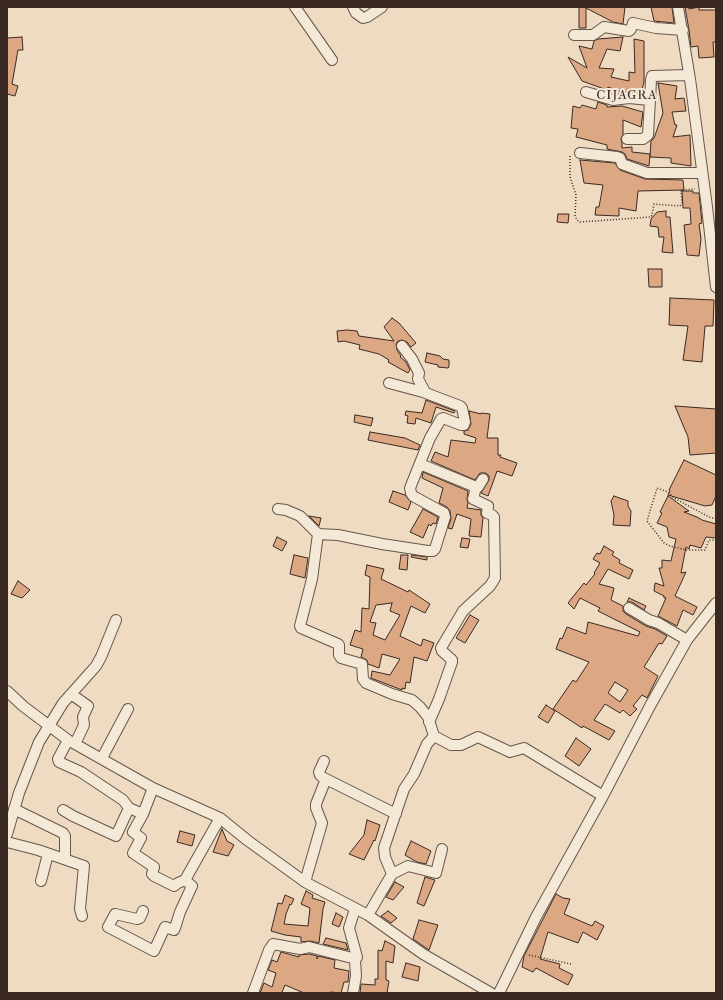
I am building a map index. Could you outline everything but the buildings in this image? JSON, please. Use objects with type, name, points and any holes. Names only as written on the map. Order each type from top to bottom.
[{"type":"street","points":[[295,7],[332,60]]},
{"type":"street","points":[[353,7],[356,13],[363,18],[382,7]]},
{"type":"street","points":[[678,7],[683,30],[716,287]]},
{"type":"street","points":[[574,35],[593,35],[604,27],[629,32],[633,23],[656,28],[683,30]]},
{"type":"street","points":[[627,138],[643,139],[648,135],[650,80],[652,76],[689,75]]},
{"type":"street","points":[[586,92],[613,100],[629,98],[650,100]]},
{"type":"street","points":[[580,154],[617,157],[620,158],[622,164],[647,173],[702,173]]},
{"type":"street","points":[[402,346],[412,359],[419,373],[418,379],[424,390],[423,392]]},
{"type":"street","points":[[278,509],[300,516],[318,534],[338,534],[382,544],[433,551],[435,549],[445,515],[442,511],[415,498],[411,494],[410,488],[430,438],[441,419],[443,418],[464,425],[465,422],[462,408],[423,392],[389,383]]},
{"type":"street","points":[[420,464],[476,487]]},
{"type":"street","points":[[429,722],[440,699],[452,662],[452,660],[442,652],[442,648],[463,611],[490,586],[494,578],[494,517],[487,513],[488,506],[473,499],[476,487],[483,479]]},
{"type":"street","points":[[318,534],[312,579],[300,627],[338,644],[341,658],[362,664],[363,679],[366,683],[392,694],[412,700],[424,711],[434,736],[451,745],[461,745],[478,737],[510,752],[524,748],[603,796]]},
{"type":"street","points":[[499,993],[536,917],[603,796],[650,706],[687,640],[716,602]]},
{"type":"street","points":[[629,608],[687,640]]},
{"type":"street","points":[[7,834],[19,793],[39,742],[63,703],[96,666],[116,620]]},
{"type":"street","points":[[7,691],[49,727],[71,742],[102,758],[153,788],[220,818],[260,850],[305,882],[368,915],[423,954],[491,993]]},
{"type":"street","points":[[71,694],[88,706],[83,717],[84,725],[58,759],[59,762],[81,772],[123,800],[129,808],[143,814]]},
{"type":"street","points":[[102,758],[128,709]]},
{"type":"street","points":[[392,874],[384,853],[404,789],[414,774],[427,744],[434,736]]},
{"type":"street","points":[[324,761],[319,774],[326,779],[396,814]]},
{"type":"street","points":[[305,882],[322,823],[316,808],[316,804],[326,779]]},
{"type":"street","points":[[153,788],[134,832],[141,838],[133,853],[154,867],[152,874],[154,876],[174,886],[185,880],[220,818]]},
{"type":"street","points":[[63,810],[116,836],[129,808]]},
{"type":"street","points":[[14,809],[63,833],[65,836],[65,859]]},
{"type":"street","points":[[7,842],[84,866],[80,909],[82,916]]},
{"type":"street","points":[[368,915],[392,874],[408,866],[436,873],[442,849]]},
{"type":"street","points":[[41,881],[48,854]]},
{"type":"street","points":[[143,911],[140,918],[137,919],[115,913],[108,927],[154,951],[165,927],[174,930],[175,928],[180,912],[192,886],[185,880]]},
{"type":"street","points":[[353,993],[356,976],[355,960],[357,957],[349,928],[355,909]]},
{"type":"street","points":[[253,993],[269,950],[273,944],[300,948],[310,947],[355,960]]},
{"type":"path","points":[[569,151],[571,160],[570,177],[576,195],[575,216],[580,222],[650,217],[652,215],[654,204],[680,206],[682,204],[681,190],[704,189]]},
{"type":"path","points":[[716,519],[709,517],[674,498],[668,492],[657,488],[647,520],[664,543],[670,546],[686,550],[705,550],[708,541],[716,540]]},
{"type":"path","points":[[517,954],[571,964]]},
{"type":"district","name":"CIJAGRA","points":[[627,96]]}]
